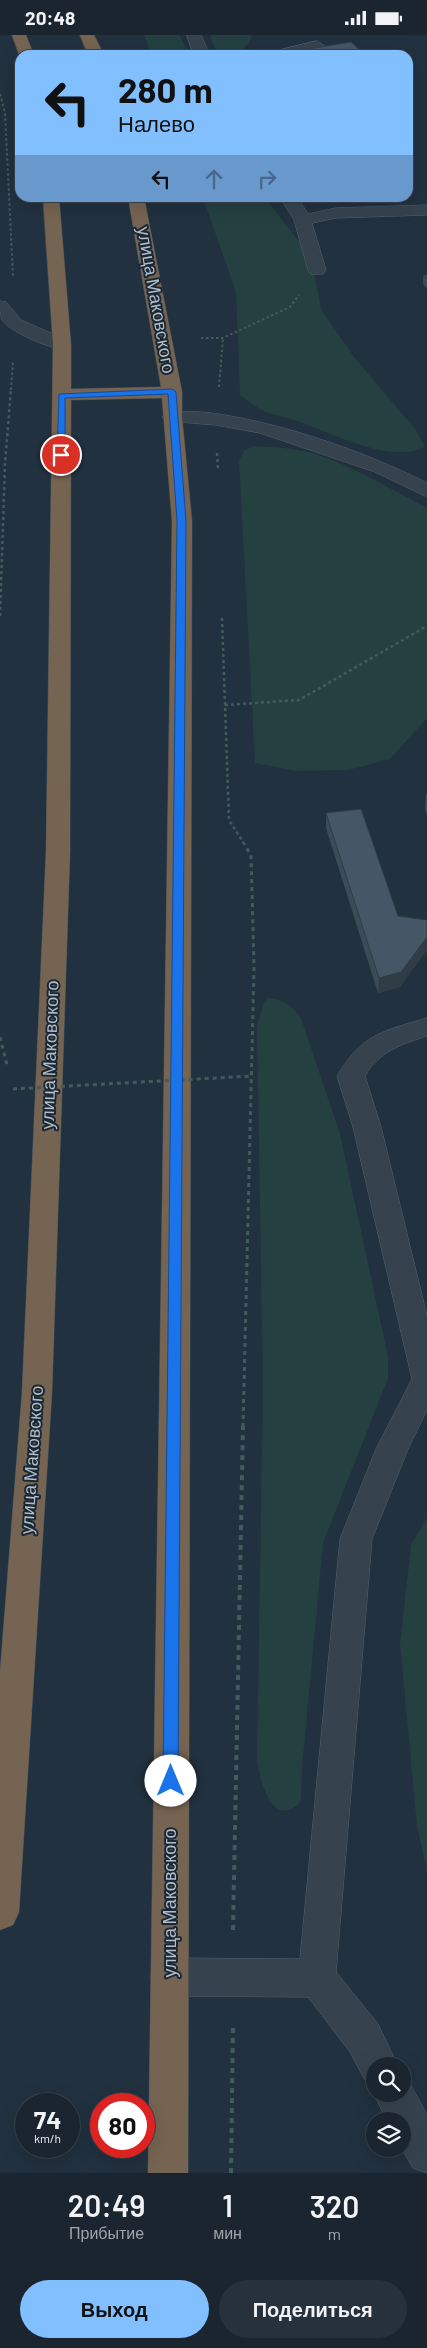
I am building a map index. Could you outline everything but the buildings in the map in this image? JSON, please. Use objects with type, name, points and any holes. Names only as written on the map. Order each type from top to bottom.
[{"type":"highway","points":[[19,35],[24,50]]},
{"type":"highway","points":[[88,35],[94,50]]},
{"type":"highway","name":"улица Маковского","points":[[0,1912],[37,1392],[58,852],[62,345],[51,202]]},
{"type":"highway","name":"улица Маковского","points":[[137,202],[172,405],[182,521],[168,2173]]},
{"type":"highway","points":[[62,395],[172,405]]},
{"type":"street","points":[[194,35],[200,50]]},
{"type":"street","points":[[299,50],[318,46]]},
{"type":"street","points":[[291,202],[303,220],[317,270]]},
{"type":"street","points":[[303,220],[336,213],[427,210]]},
{"type":"street","points":[[0,306],[15,324],[62,345]]},
{"type":"street","points":[[172,405],[216,419],[264,428],[373,465],[427,491]]},
{"type":"street","points":[[374,2057],[364,2038],[317,1978],[356,1539],[392,1449],[427,1379],[367,1127],[350,1076],[362,1057],[376,1046],[392,1037],[427,1027]]},
{"type":"street","points":[[169,1977],[317,1978]]},
{"type":"street","points":[[398,2102],[427,2154]]},
{"type":"path","points":[[218,478],[216,419],[223,338],[290,307],[317,270]]},
{"type":"path","points":[[222,616],[230,820],[251,855],[254,967],[234,1818],[231,2173]]},
{"type":"path","points":[[225,705],[299,700],[427,626]]},
{"type":"path","points":[[13,1089],[252,1076]]},
{"type":"green space","points":[[144,35],[179,35],[187,50],[150,50]]},
{"type":"green space","points":[[210,35],[252,35],[247,45],[241,50],[218,50]]},
{"type":"green space","points":[[204,202],[268,202],[311,257],[321,309],[354,357],[416,430],[425,447],[411,451],[379,450],[266,412],[240,395],[236,292]]},
{"type":"green space","points":[[254,446],[298,450],[327,458],[427,508],[427,718],[390,759],[348,770],[296,771],[255,763],[239,460],[245,450]]},
{"type":"green space","points":[[268,998],[287,1004],[301,1018],[340,1134],[388,1356],[388,1378],[323,1543],[302,1768],[301,1801],[291,1809],[283,1811],[270,1800],[261,1780],[257,1760],[263,1387],[257,1025],[264,1003]]},
{"type":"green space","points":[[427,1517],[427,1871],[417,1826],[400,1644],[411,1545]]},
{"type":"route","points":[[61,455],[62,395],[172,392],[172,417],[182,521],[171,1781]]}]
